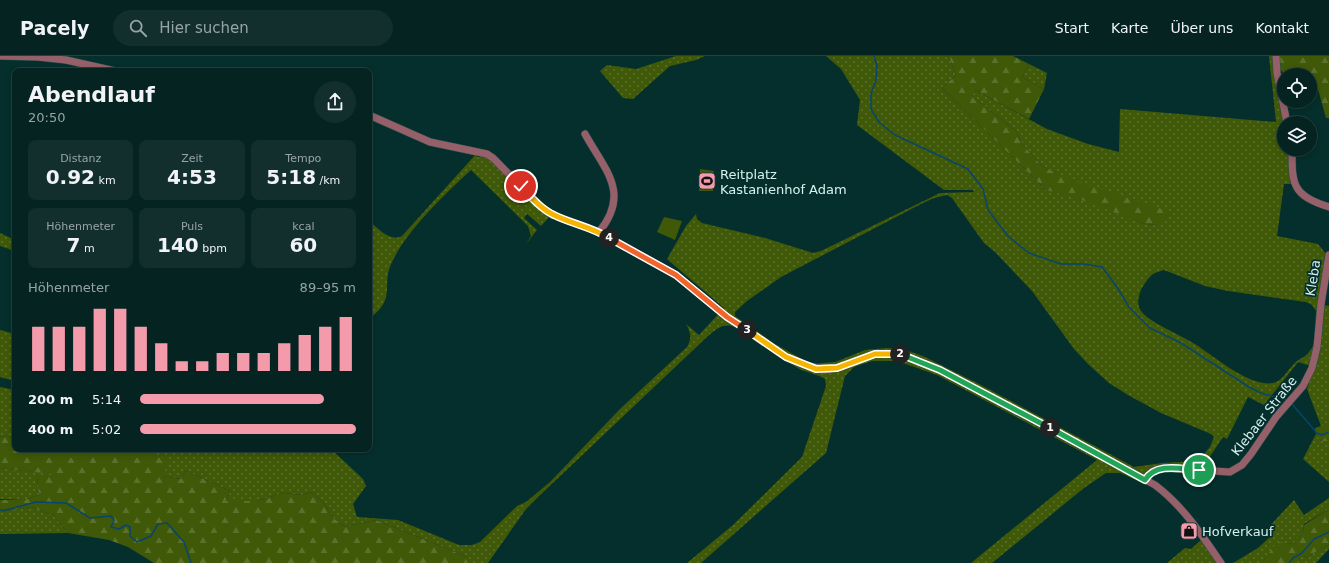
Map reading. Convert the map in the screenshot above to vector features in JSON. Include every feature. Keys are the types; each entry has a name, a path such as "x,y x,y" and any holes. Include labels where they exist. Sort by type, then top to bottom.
{"street":[{"path":"0,56 66,60 102,68"},
{"path":"1276,56 1277,73 1286,116"},
{"path":"372,115 430,142 488,154 541,207 553,215 599,232 682,279 727,317 786,357 802,364 825,370 837,368 875,354 904,355 940,370 1145,480 1168,494 1195,525 1221,563"},
{"path":"585,134 601,160 614,192 615,202 612,212 599,232"},
{"path":"1292,156 1293,179 1296,186 1306,198 1329,207"},
{"name":"Kleba","path":"1321,304 1329,255"},
{"name":"Klebaer Straße","path":"1145,480 1149,473 1155,469 1163,468 1225,472 1235,470 1251,454 1289,401 1306,382 1318,347 1321,304"}],"green space":[{"path":"676,56 705,56 696,60 670,66 633,99 623,98 600,71 607,65 636,69"},
{"path":"826,56 946,56 950,59 956,75 942,88 1046,190 1079,198 1145,224 1159,225 1042,166 1023,145 1016,131 972,96 975,90 1047,129 1088,144 1119,152 1120,109 1276,122 1269,56 1274,56 1277,76 1277,108 1282,108 1283,116 1277,116 1277,156 1291,156 1293,184 1284,184 1277,236 1318,244 1327,255 1324,305 1329,306 1329,426 1321,426 1307,389 1314,367 1298,362 1264,405 1248,397 1227,439 1223,437 1199,473 1170,470 1153,473 1146,485 1121,473 1106,473 1084,488 992,563 971,563 1097,460 937,375 894,361 872,361 854,367 845,376 826,453 701,563 687,563 733,525 802,457 826,386 825,379 788,363 735,327 731,326 724,326 708,336 538,497 526,509 488,563 468,563 465,556 376,520 345,527 332,517 324,503 311,492 301,495 283,493 258,501 226,501 230,491 186,471 181,479 163,476 150,452 334,452 363,479 366,486 353,504 357,517 398,520 459,545 472,545 480,542 517,506 526,502 550,482 621,408 687,347 690,341 690,336 686,324 699,335 724,308 667,259 686,226 696,214 697,219 702,223 765,238 813,253 821,251 940,193 974,192 973,190 944,190 857,125 860,100 841,69","holes":["947,195 952,198 984,243 995,252 1032,291 1074,349 1109,383 1161,413 1211,434 1214,437 1210,447 1198,461 1162,463 1134,467 981,385 923,356 903,349 886,348 865,350 835,362 811,364 775,344 735,316 735,312 747,301 781,277 934,198","1164,270 1205,286 1228,291 1306,302 1312,305 1316,311 1316,333 1312,348 1278,381 1267,383 1245,377 1193,343 1151,320 1141,311 1138,302 1139,296 1146,281 1153,274"]},
{"path":"946,56 1013,56 1029,64 1022,77 1044,89 1029,119 975,90 972,96 1016,131 1023,145 1042,166 1067,178 1174,213 1159,225 1145,224 1079,199 1046,190 942,88 956,75 950,59"},
{"path":"1279,56 1329,56 1329,118 1326,118 1317,89 1317,68 1280,68"},
{"path":"1029,64 1047,73 1044,89 1022,77"},
{"path":"477,153 477,157 480,157 482,154 490,159 550,216 541,226 527,214 524,218 537,230 526,244 531,236 528,226 471,170 428,212 408,236 389,269 386,297 383,304 372,316 372,224 388,236 402,236"},
{"name":"Reitplatz Kastanienhof Adam","path":"700,169 714,171 713,191 699,191"},
{"path":"664,217 682,221 675,240 657,232"},
{"path":"0,233 12,239 12,250 0,246"},
{"path":"0,330 12,333 12,380 0,377"},
{"path":"0,387 12,389 12,438 0,436"},
{"path":"1329,426 1329,441 1321,441 1316,434 1315,428"},
{"path":"1316,434 1321,441 1329,441 1329,482 1303,459"},
{"path":"0,436 12,438 12,452 153,452 169,462 163,476 181,479 186,471 230,491 226,501 258,501 283,493 301,495 311,492 324,503 332,517 345,527 376,520 465,556 468,563 154,563 128,547 109,540 68,533 53,515 31,507 0,512 0,500 24,500 39,495 37,477 77,477 0,468"},
{"path":"0,468 82,477 37,477 39,495 24,500 0,499"},
{"path":"1329,498 1329,509 1304,524 1303,532 1293,544 1277,543 1262,563 1233,563 1258,548 1270,537 1267,529 1294,500 1304,515"},
{"path":"31,507 53,515 68,533 0,534 0,512"},
{"path":"1329,509 1329,545 1306,557 1303,556 1297,559 1297,563 1262,563 1277,542 1293,544 1303,532 1304,525"},
{"path":"1201,540 1217,563 1167,563 1185,548 1191,549"},
{"path":"1329,545 1329,549 1316,563 1297,563 1297,559 1303,556 1306,557"}],"waterway":[{"path":"874,56 877,66 876,80 871,94 871,109 879,122 895,135 968,169 983,189 988,210 1008,236 1029,253 1061,264 1084,264 1102,267 1117,287 1129,307 1150,328 1181,343 1249,387 1261,393 1287,400"},
{"path":"1292,404 1317,433 1322,435 1329,432"},
{"path":"0,510 6,510 36,502 66,503 90,518 111,516 114,520 111,527 119,529 126,525 130,527 130,536 137,542 151,536 158,524 167,523 184,542 191,563"},
{"path":"1289,563 1293,558 1302,553 1314,539 1329,532"}],"place":[{"name":"Reitplatz Kastanienhof Adam","path":"707,181"},
{"name":"Hofverkauf","path":"1189,531"}],"route":[{"path":"521,186 541,207 553,215 599,232 676,275 727,317 786,357 802,364 816,369 825,370 837,368 875,354 904,355 940,370 1145,480 1149,473 1155,469 1199,470"}]}
